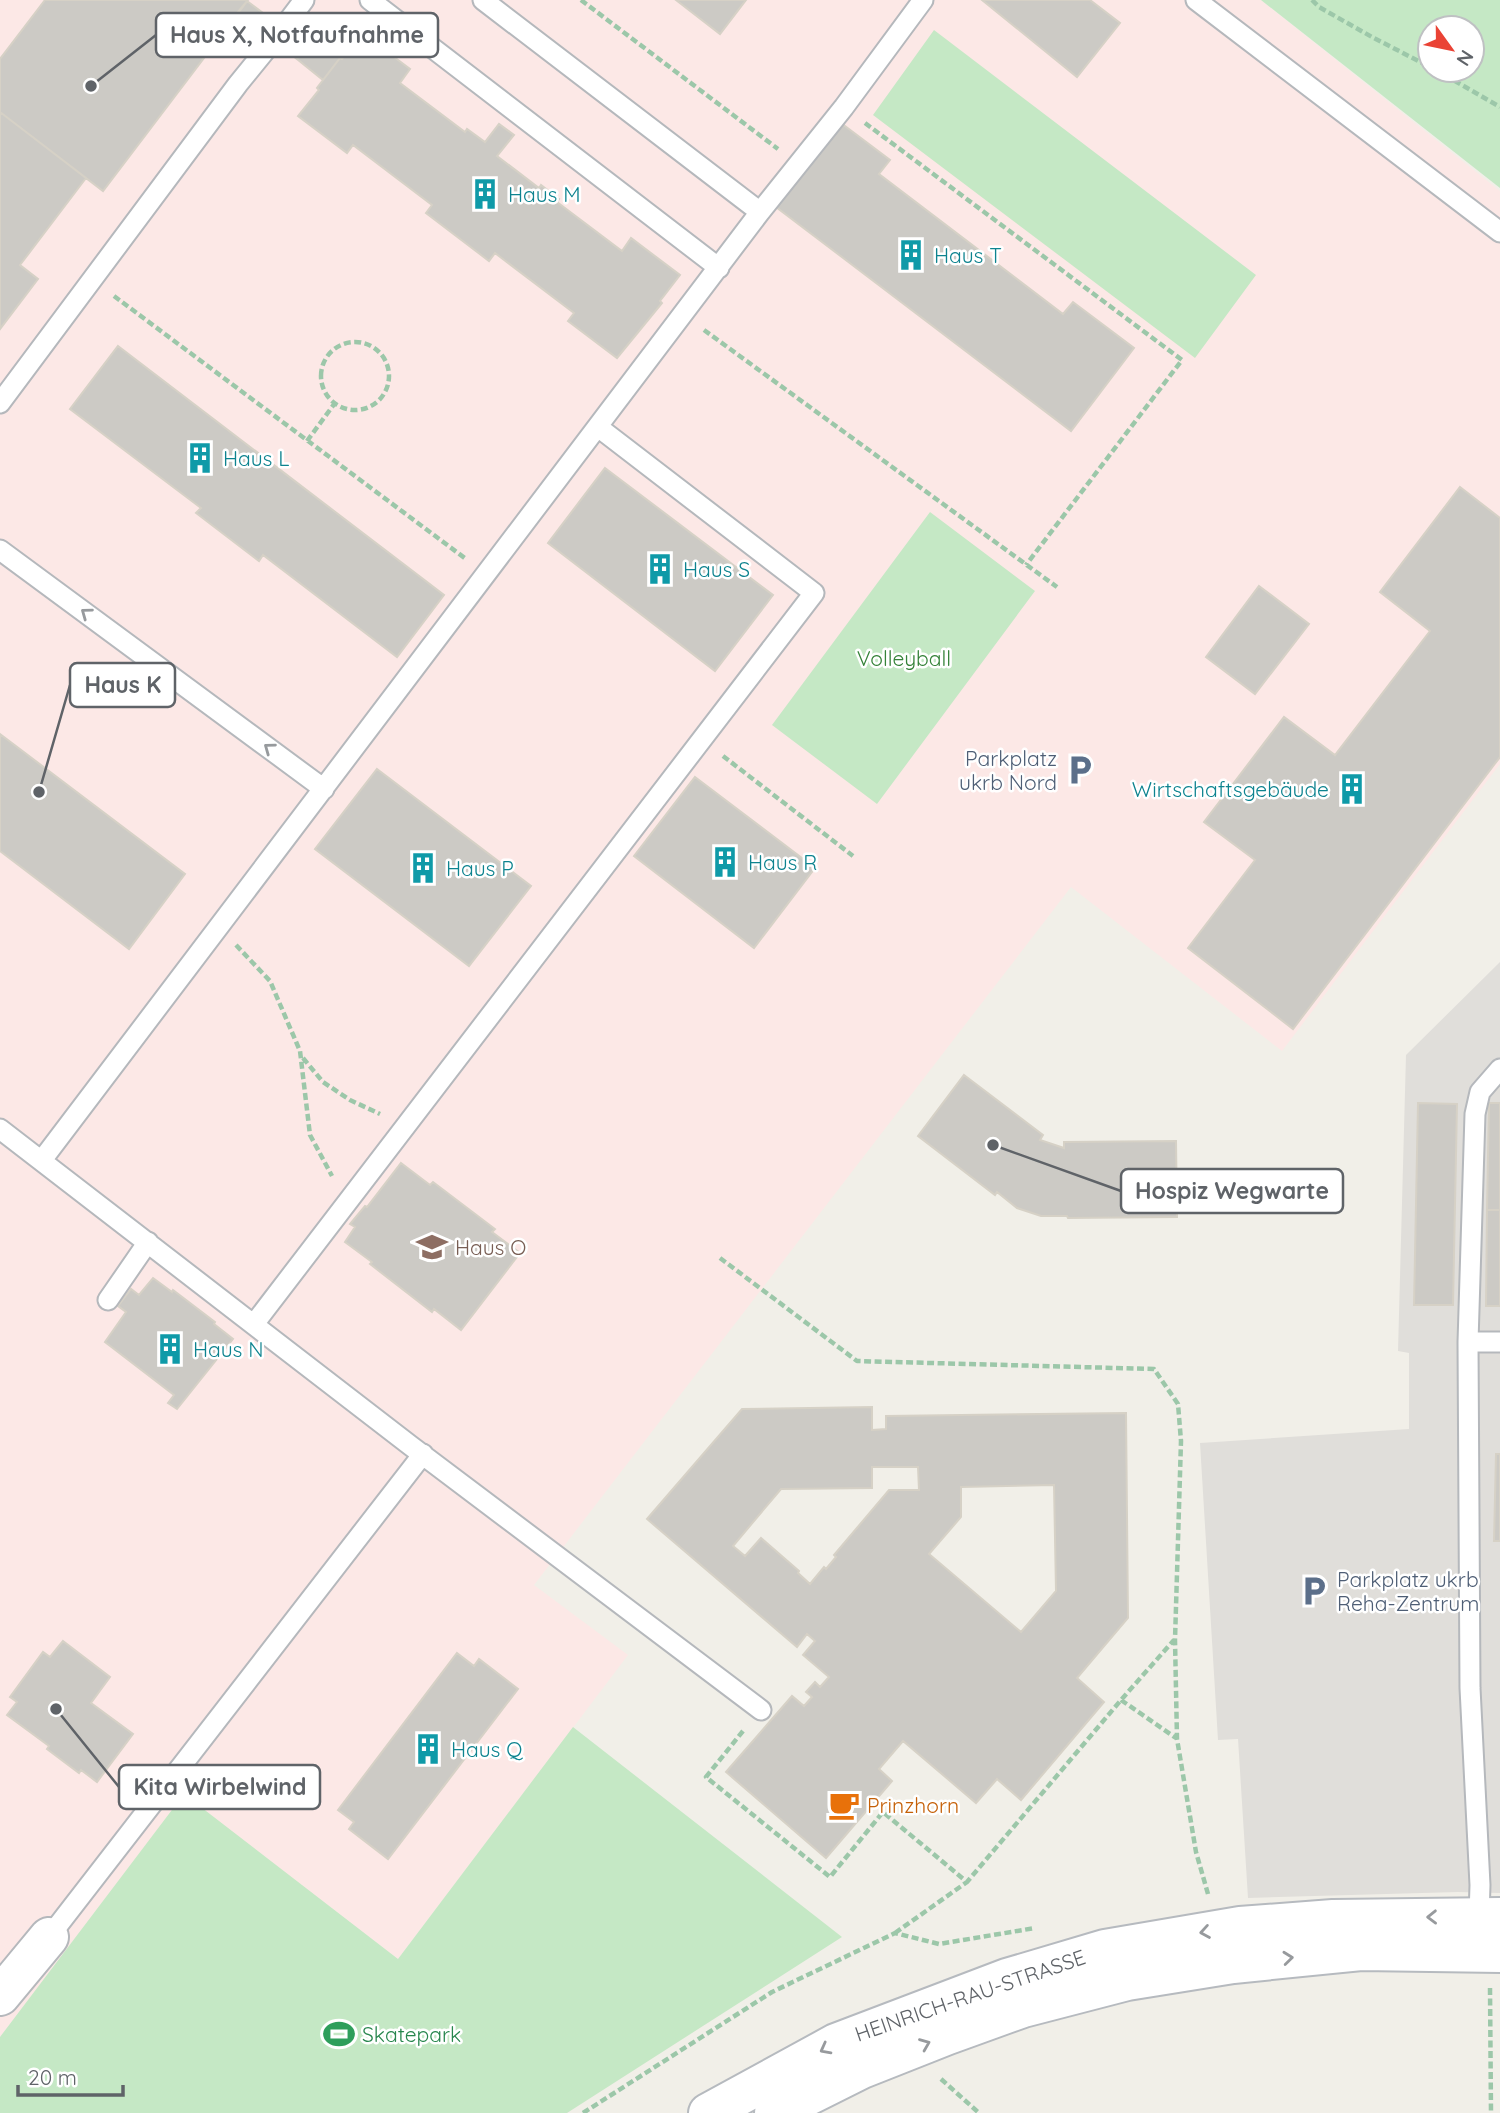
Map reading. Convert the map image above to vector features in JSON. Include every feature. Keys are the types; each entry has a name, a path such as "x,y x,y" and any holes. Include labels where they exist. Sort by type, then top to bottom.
{"main road":[{"name":"HEINRICH-RAU-STRASSE","path":"708,2113 836,2043 1007,1978 1105,1949 1240,1926 1333,1919 1489,1917"},
{"path":"0,1996 49,1937"},
{"name":"HEINRICH-RAU-STRASSE","path":"774,2113 862,2069 948,2035 1023,2008 1127,1981 1234,1964 1362,1951 1495,1953"}],"lane":[{"path":"0,403 238,84 304,0"},
{"path":"370,0 719,268"},
{"path":"483,0 760,212"},
{"path":"1196,0 1500,232"},
{"path":"42,1160 760,212 844,107 921,1"},
{"path":"254,1324 814,593 598,427"},
{"path":"0,550 324,789"},
{"path":"1489,1917 1480,1885 1470,1688 1468,1342 1475,1114 1480,1093 1500,1069"},
{"path":"0,1129 761,1710"},
{"path":"108,1300 148,1242"},
{"path":"1468,1342 1500,1342"},
{"path":"49,1937 423,1454"}],"path":[{"path":"581,0 798,164"},
{"path":"1312,0 1319,7 1371,37 1416,60"},
{"path":"1460,84 1500,107"},
{"path":"844,107 1182,360 1027,565"},
{"path":"92,280 486,574"},
{"path":"683,314 1057,587"},
{"path":"350,342 372,346 381,353 389,373 383,394 366,408 356,410 335,403 322,385 321,373 330,352 350,342"},
{"path":"307,441 335,403"},
{"path":"701,739 853,856"},
{"path":"219,927 270,981 302,1057 310,1135 346,1202"},
{"path":"302,1057 323,1082 350,1100 376,1114 408,1121"},
{"path":"720,1258 858,1361 1154,1369 1178,1404 1181,1441 1175,1640 1177,1739 1196,1852 1210,1899"},
{"path":"583,2113 772,1992 895,1933 967,1882 1175,1640"},
{"path":"1121,1700 1177,1739"},
{"path":"761,1710 706,1777 830,1877 883,1812 967,1882"},
{"path":"895,1933 939,1944 1048,1926"},
{"path":"1491,2113 1495,1953"},
{"path":"932,2071 979,2113"}],"shaded area":[{"path":"0,0 1261,0 1500,191 1500,764 1282,1051 1071,887 534,1585 628,1655 398,1959 184,1795 0,2037"},
{"path":"1500,962 1500,1893 1248,1898 1238,1739 1218,1740 1200,1443 1409,1429 1409,1353 1398,1351 1406,1055"}],"green space":[{"path":"1261,0 1500,0 1500,188"},
{"path":"934,30 1256,275 1195,358 873,115"},
{"name":"Volleyball","path":"930,512 1035,591 877,804 772,725"},
{"path":"573,1727 842,1937 567,2113 0,2113 0,2037 184,1794 398,1959"}],"building":[{"path":"45,0 248,0 103,191 0,112 0,59"},
{"path":"676,0 746,0 720,34"},
{"path":"982,0 1090,0 1120,23 1077,77"},
{"path":"247,1 307,46 297,59 237,13"},
{"name":"Haus M","path":"362,33 410,69 400,83 465,132 467,129 485,142 499,124 514,135 497,156 539,188 541,185 559,199 557,202 622,251 631,238 680,275 660,301 662,303 617,358 568,321 574,313 495,253 489,261 426,213 432,205 353,145 347,153 298,116 319,90 317,88 323,80"},
{"path":"312,38 340,58 323,80 297,59"},
{"path":"0,112 86,178 20,265 38,279 0,329"},
{"name":"Haus T","path":"841,123 890,160 879,174 1063,314 1073,302 1134,348 1071,431 776,207"},
{"name":"Haus L","path":"118,346 444,595 397,657 263,555 259,561 196,513 201,508 70,409"},
{"name":"Haus S","path":"605,468 773,595 715,671 548,543"},
{"name":"Wirtschaftsgebäude","path":"1460,487 1500,518 1500,757 1293,1029 1188,948 1255,860 1204,822 1284,717 1335,755 1430,631 1380,592"},
{"path":"1259,586 1309,624 1255,694 1206,657"},
{"path":"0,734 185,874 129,949 0,851"},
{"name":"Haus P","path":"377,769 531,886 469,966 315,849"},
{"name":"Haus R","path":"695,777 815,868 754,948 634,856"},
{"path":"964,1075 1043,1135 1040,1140 1064,1148 1064,1142 1176,1141 1177,1217 1041,1216 1017,1208 997,1192 995,1195 918,1136"},
{"path":"1418,1103 1457,1104 1453,1305 1414,1305"},
{"path":"1489,1103 1500,1103 1500,1210 1487,1210"},
{"name":"Haus O","path":"401,1163 430,1185 433,1182 495,1229 492,1232 520,1253 461,1330 434,1309 432,1312 345,1242 355,1227 350,1224 365,1206 367,1207"},
{"path":"1487,1210 1500,1210 1500,1306 1486,1306"},
{"name":"Haus N","path":"153,1278 215,1322 214,1324 233,1339 177,1409 168,1403 174,1395 105,1342 126,1312 118,1306 131,1289 139,1295"},
{"path":"872,1407 872,1430 886,1429 886,1416 1126,1413 1128,1618 1077,1678 1104,1702 1021,1800 997,1779 976,1803 903,1741 879,1769 892,1781 826,1858 726,1772 792,1696 804,1706 812,1697 806,1692 815,1682 820,1687 829,1677 803,1655 815,1641 807,1634 797,1647 647,1519 742,1409","holes":["872,1467 918,1467 919,1490 889,1490 834,1555 836,1557 826,1569 824,1567 810,1584 761,1538 745,1556 733,1546 781,1489 872,1488","1054,1485 1056,1591 1021,1632 929,1554 961,1517 961,1487"]},
{"path":"1496,1454 1500,1454 1500,1541 1494,1541"},
{"path":"63,1641 110,1677 91,1703 133,1734 97,1782 81,1770 79,1773 47,1749 49,1746 7,1715 17,1702 10,1697 43,1652 50,1657"},
{"name":"Haus Q","path":"457,1653 474,1666 479,1659 518,1689 388,1859 349,1829 354,1822 338,1810"}],"place":[{"name":"Haus X, Notfaufnahme","path":"91,86"},
{"name":"Haus M","path":"485,194"},
{"name":"Haus T","path":"911,255"},
{"name":"Haus L","path":"200,458"},
{"name":"Haus S","path":"660,569"},
{"name":"Parkplatz ukrb Nord","path":"1080,770"},
{"name":"Wirtschaftsgebäude","path":"1352,789"},
{"name":"Haus K","path":"39,792"},
{"name":"Haus R","path":"725,862"},
{"name":"Haus P","path":"423,868"},
{"name":"Hospiz Wegwarte","path":"993,1145"},
{"name":"Haus O","path":"432,1247"},
{"name":"Haus N","path":"170,1349"},
{"name":"Parkplatz ukrb Reha-Zentrum","path":"1314,1591"},
{"name":"Kita Wirbelwind","path":"56,1709"},
{"name":"Haus Q","path":"428,1749"},
{"name":"Prinzhorn","path":"844,1805"},
{"name":"Skatepark","path":"339,2034"}]}
